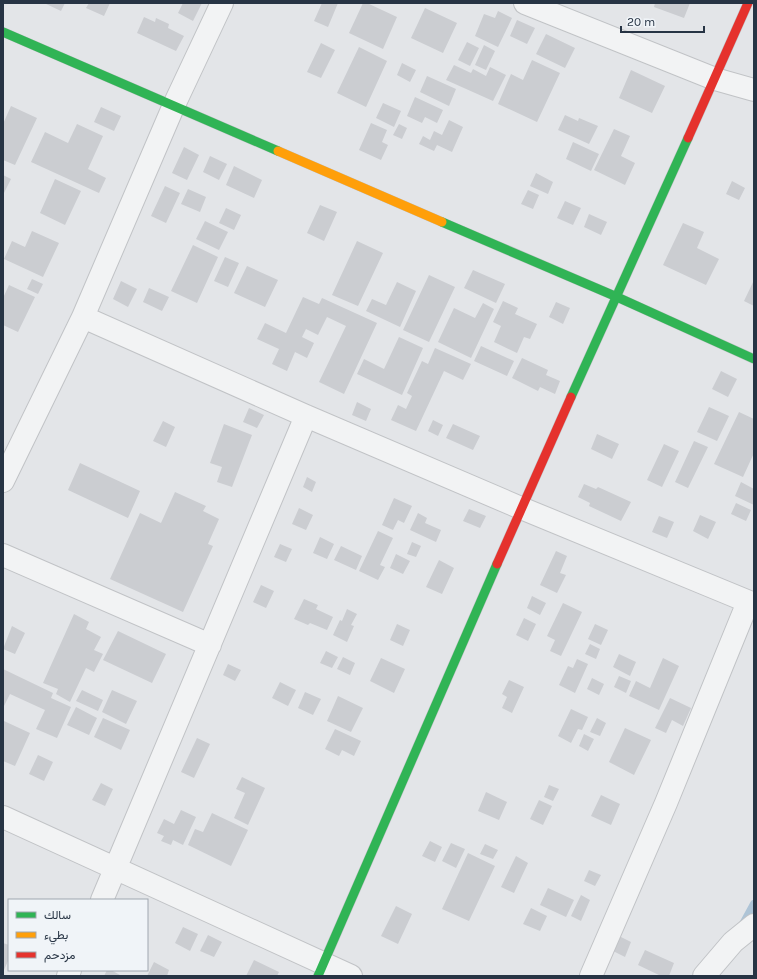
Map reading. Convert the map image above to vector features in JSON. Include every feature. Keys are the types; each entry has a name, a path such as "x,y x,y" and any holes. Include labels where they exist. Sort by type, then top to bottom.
{"street":[{"path":"3,481 83,317 174,105 222,3"},
{"path":"525,3 716,80 754,90"},
{"path":"320,970 521,508 716,80 748,3"},
{"path":"3,32 617,297 754,359"},
{"path":"83,317 306,416 521,508 751,603 591,976"},
{"path":"102,899 117,868 306,416"},
{"path":"3,556 210,644"},
{"path":"3,817 117,868 320,970 351,976"},
{"path":"704,976 733,942 754,925"}],"building":[{"path":"44,3 65,3 61,11"},
{"path":"89,3 110,3 104,16 86,8"},
{"path":"183,3 202,3 193,21 178,13"},
{"path":"322,3 338,3 328,27 314,21"},
{"path":"363,3 367,3 397,17 383,49 349,33"},
{"path":"655,3 690,3 684,18 654,7"},
{"path":"425,8 457,23 443,53 411,38"},
{"path":"498,11 512,18 498,47 475,36 484,14 495,18"},
{"path":"144,17 155,22 156,18 169,24 168,28 184,36 176,51 137,33"},
{"path":"517,20 535,28 527,44 510,36"},
{"path":"546,34 575,48 565,68 536,54"},
{"path":"467,42 479,48 470,66 458,60"},
{"path":"321,43 335,50 321,78 307,72"},
{"path":"484,45 495,51 486,70 475,65"},
{"path":"359,47 387,61 366,107 337,93"},
{"path":"532,60 560,73 537,122 498,104 511,74 523,80"},
{"path":"402,63 416,70 410,82 397,75"},
{"path":"454,65 471,73 473,69 486,76 490,67 506,75 493,101 446,80"},
{"path":"631,70 665,86 652,113 619,98"},
{"path":"427,76 456,89 449,106 420,92"},
{"path":"415,97 443,110 437,123 425,117 422,123 407,116"},
{"path":"383,103 401,111 394,127 376,118"},
{"path":"11,106 37,118 15,165 3,160 3,124"},
{"path":"101,107 121,116 114,131 94,122"},
{"path":"565,115 578,121 579,118 598,126 589,144 558,130"},
{"path":"449,120 463,127 452,152 437,145 434,151 419,144 423,136 430,140 434,131 442,135"},
{"path":"371,123 387,130 382,142 388,145 381,160 359,150"},
{"path":"77,124 103,136 88,169 106,178 99,193 31,162 45,132 68,143"},
{"path":"399,124 407,128 402,139 393,135"},
{"path":"614,129 630,136 621,156 635,163 625,185 594,170"},
{"path":"573,142 599,154 591,171 566,159"},
{"path":"184,147 199,155 187,180 172,173"},
{"path":"210,156 227,164 219,180 203,172"},
{"path":"234,166 262,180 254,198 226,185"},
{"path":"536,173 553,182 548,194 530,186"},
{"path":"3,175 11,179 3,195"},
{"path":"55,179 81,191 65,225 40,213"},
{"path":"732,181 745,188 739,200 726,194"},
{"path":"165,186 180,193 166,223 151,216"},
{"path":"188,189 206,197 200,212 181,204"},
{"path":"528,190 539,195 533,209 521,204"},
{"path":"565,201 581,208 573,225 557,218"},
{"path":"320,205 337,212 324,241 307,233"},
{"path":"226,208 241,215 234,230 219,223"},
{"path":"589,214 607,222 601,235 584,227"},
{"path":"205,221 228,232 219,250 196,239"},
{"path":"683,223 704,232 697,248 719,259 706,285 663,265"},
{"path":"32,231 59,243 43,277 4,259 12,241 25,247"},
{"path":"357,241 383,253 358,306 332,295"},
{"path":"193,245 218,257 197,303 171,291"},
{"path":"225,257 239,263 228,287 214,281"},
{"path":"247,266 278,280 265,307 234,293"},
{"path":"473,270 505,284 496,303 464,288"},
{"path":"429,275 455,287 429,342 403,330"},
{"path":"32,279 43,284 38,294 27,289"},
{"path":"754,280 754,306 744,301"},
{"path":"121,281 137,289 128,307 113,299"},
{"path":"397,282 416,291 400,327 366,311 372,299 386,305"},
{"path":"9,285 35,297 18,332 3,325 3,298"},
{"path":"149,288 169,297 162,311 143,302"},
{"path":"303,297 319,304 322,298 377,323 344,394 319,382 346,326 327,317 318,335 306,329 302,337 314,343 307,358 295,352 287,371 272,364 279,349 257,339 265,323 286,333"},
{"path":"503,301 518,308 515,314 537,324 530,339 524,337 517,353 494,342 501,326 493,322"},
{"path":"556,302 570,308 563,324 549,317"},
{"path":"483,303 494,309 471,358 438,342 454,308 475,318"},
{"path":"399,337 423,348 402,395 357,374 364,359 384,369"},
{"path":"481,346 514,361 507,376 474,361"},
{"path":"435,348 471,364 463,380 444,371 416,431 391,420 398,405 406,409 412,396 407,393 422,361 428,364"},
{"path":"522,358 548,370 546,375 560,381 555,394 540,387 538,391 512,378"},
{"path":"721,371 737,379 728,397 712,389"},
{"path":"357,402 371,409 366,421 352,415"},
{"path":"709,407 729,416 717,441 697,432"},
{"path":"249,408 264,415 257,428 243,422"},
{"path":"739,412 754,419 754,453 743,477 714,464"},
{"path":"433,420 443,425 438,436 428,431"},
{"path":"163,421 175,427 166,447 153,441"},
{"path":"224,424 252,435 232,487 217,482 222,467 210,463"},
{"path":"453,424 480,436 473,450 446,438"},
{"path":"597,434 619,444 612,459 591,449"},
{"path":"694,441 708,447 688,488 675,482"},
{"path":"664,444 679,451 662,487 647,480"},
{"path":"80,463 140,491 128,518 68,490"},
{"path":"307,477 316,482 312,492 303,487"},
{"path":"741,482 754,489 754,505 735,496"},
{"path":"584,484 596,489 598,487 631,502 621,521 589,506 590,503 578,497"},
{"path":"175,492 206,506 203,511 219,519 208,544 213,546 183,612 110,579 140,513 161,523"},
{"path":"394,498 412,506 404,523 398,520 393,530 382,525"},
{"path":"736,503 751,510 746,521 731,514"},
{"path":"299,508 313,515 306,530 292,524"},
{"path":"469,509 486,516 480,528 463,521"},
{"path":"418,513 427,518 425,523 441,530 436,542 410,530"},
{"path":"700,515 716,522 708,539 693,531"},
{"path":"659,516 674,522 667,538 652,532"},
{"path":"378,531 393,538 380,565 385,567 378,580 359,571"},
{"path":"320,537 334,544 327,559 313,553"},
{"path":"412,542 421,546 416,557 407,554"},
{"path":"280,544 292,549 286,562 274,557"},
{"path":"341,546 362,556 356,570 334,560"},
{"path":"556,551 567,556 560,573 566,575 557,593 540,585"},
{"path":"396,554 410,561 403,574 390,568"},
{"path":"439,560 454,568 442,594 426,587"},
{"path":"261,585 274,591 266,608 253,602"},
{"path":"532,596 546,603 540,615 527,608"},
{"path":"304,599 318,605 316,609 333,617 327,630 310,623 308,625 294,619"},
{"path":"563,603 582,612 561,656 550,651 555,640 547,636"},
{"path":"347,609 357,614 351,625 354,626 347,642 333,635 340,620 342,621"},
{"path":"74,614 89,622 86,629 101,637 94,650 103,654 94,672 86,668 70,702 56,694 58,689 43,683"},
{"path":"524,618 536,624 528,641 516,635"},
{"path":"397,624 410,630 403,646 390,640"},
{"path":"595,624 608,630 601,645 588,639"},
{"path":"12,626 25,633 15,654 3,649"},
{"path":"118,631 166,654 152,683 103,660"},
{"path":"590,644 600,649 596,659 585,654"},
{"path":"326,651 338,657 332,668 320,663"},
{"path":"619,654 636,662 630,676 613,667"},
{"path":"343,657 355,663 350,675 337,669"},
{"path":"381,658 405,669 394,693 370,681"},
{"path":"663,658 679,666 659,710 629,696 636,681 650,688"},
{"path":"577,659 588,664 575,693 559,685 568,666 573,668"},
{"path":"228,664 241,670 235,681 223,675"},
{"path":"3,669 53,693 51,698 71,707 57,738 36,729 45,710 10,694 3,708"},
{"path":"619,676 631,681 626,693 614,687"},
{"path":"592,678 604,684 599,695 587,689"},
{"path":"509,680 524,687 512,713 502,708 507,697 502,694"},
{"path":"280,682 296,690 288,706 272,698"},
{"path":"82,690 103,700 98,711 76,701"},
{"path":"112,690 137,701 126,724 102,712"},
{"path":"305,692 321,699 313,715 298,708"},
{"path":"338,696 363,708 351,732 327,721"},
{"path":"670,698 691,708 683,726 672,720 666,733 655,728"},
{"path":"76,707 97,718 89,735 67,725"},
{"path":"571,709 588,717 582,730 578,729 571,743 558,736"},
{"path":"103,718 130,730 121,750 94,737"},
{"path":"597,718 606,723 600,736 590,732"},
{"path":"4,721 30,733 15,766 3,761"},
{"path":"625,728 651,740 634,775 609,762"},
{"path":"335,729 361,741 354,756 342,750 339,756 325,749"},
{"path":"584,734 594,739 588,751 579,746"},
{"path":"197,738 210,744 194,778 181,772"},
{"path":"38,755 53,762 44,781 29,774"},
{"path":"242,777 265,788 248,825 234,818 245,793 236,789"},
{"path":"101,783 113,789 105,806 92,800"},
{"path":"549,785 559,789 553,801 544,797"},
{"path":"486,792 507,802 499,820 478,811"},
{"path":"601,795 620,804 611,825 591,816"},
{"path":"539,800 552,806 543,825 530,819"},
{"path":"181,810 196,817 183,845 173,840 171,845 161,841 164,836 157,833 164,819 174,824"},
{"path":"212,813 248,830 231,866 188,845 195,829 203,832"},
{"path":"430,841 442,847 435,862 422,856"},
{"path":"451,843 465,849 456,868 442,861"},
{"path":"485,844 498,850 493,859 480,854"},
{"path":"468,853 495,866 469,921 442,909"},
{"path":"516,856 528,863 514,893 501,887"},
{"path":"589,870 601,875 595,886 584,881"},
{"path":"548,888 574,900 566,917 540,905"},
{"path":"581,895 590,900 581,921 571,916"},
{"path":"396,906 412,914 398,944 381,936"},
{"path":"531,908 547,916 540,931 523,924"},
{"path":"183,927 198,934 190,951 175,943"},
{"path":"208,935 222,942 214,957 200,951"},
{"path":"619,936 631,942 625,957 613,951"},
{"path":"3,943 8,945 8,961 3,972"},
{"path":"645,950 674,963 669,976 661,976 638,965"},
{"path":"254,960 279,972 277,976 246,976"},
{"path":"154,962 169,970 167,976 147,976"},
{"path":"106,971 113,971 120,975 119,976 104,976"}],"waterway":[{"path":"742,926 754,904"}],"traffic: fast":[{"path":"3,32 278,151"},
{"path":"571,397 688,138"},
{"path":"442,222 617,297 754,359"},
{"path":"318,976 497,564"}],"traffic: slow":[{"path":"278,151 442,222"}],"traffic: jam":[{"path":"688,138 748,3"},
{"path":"497,564 571,397"}]}
